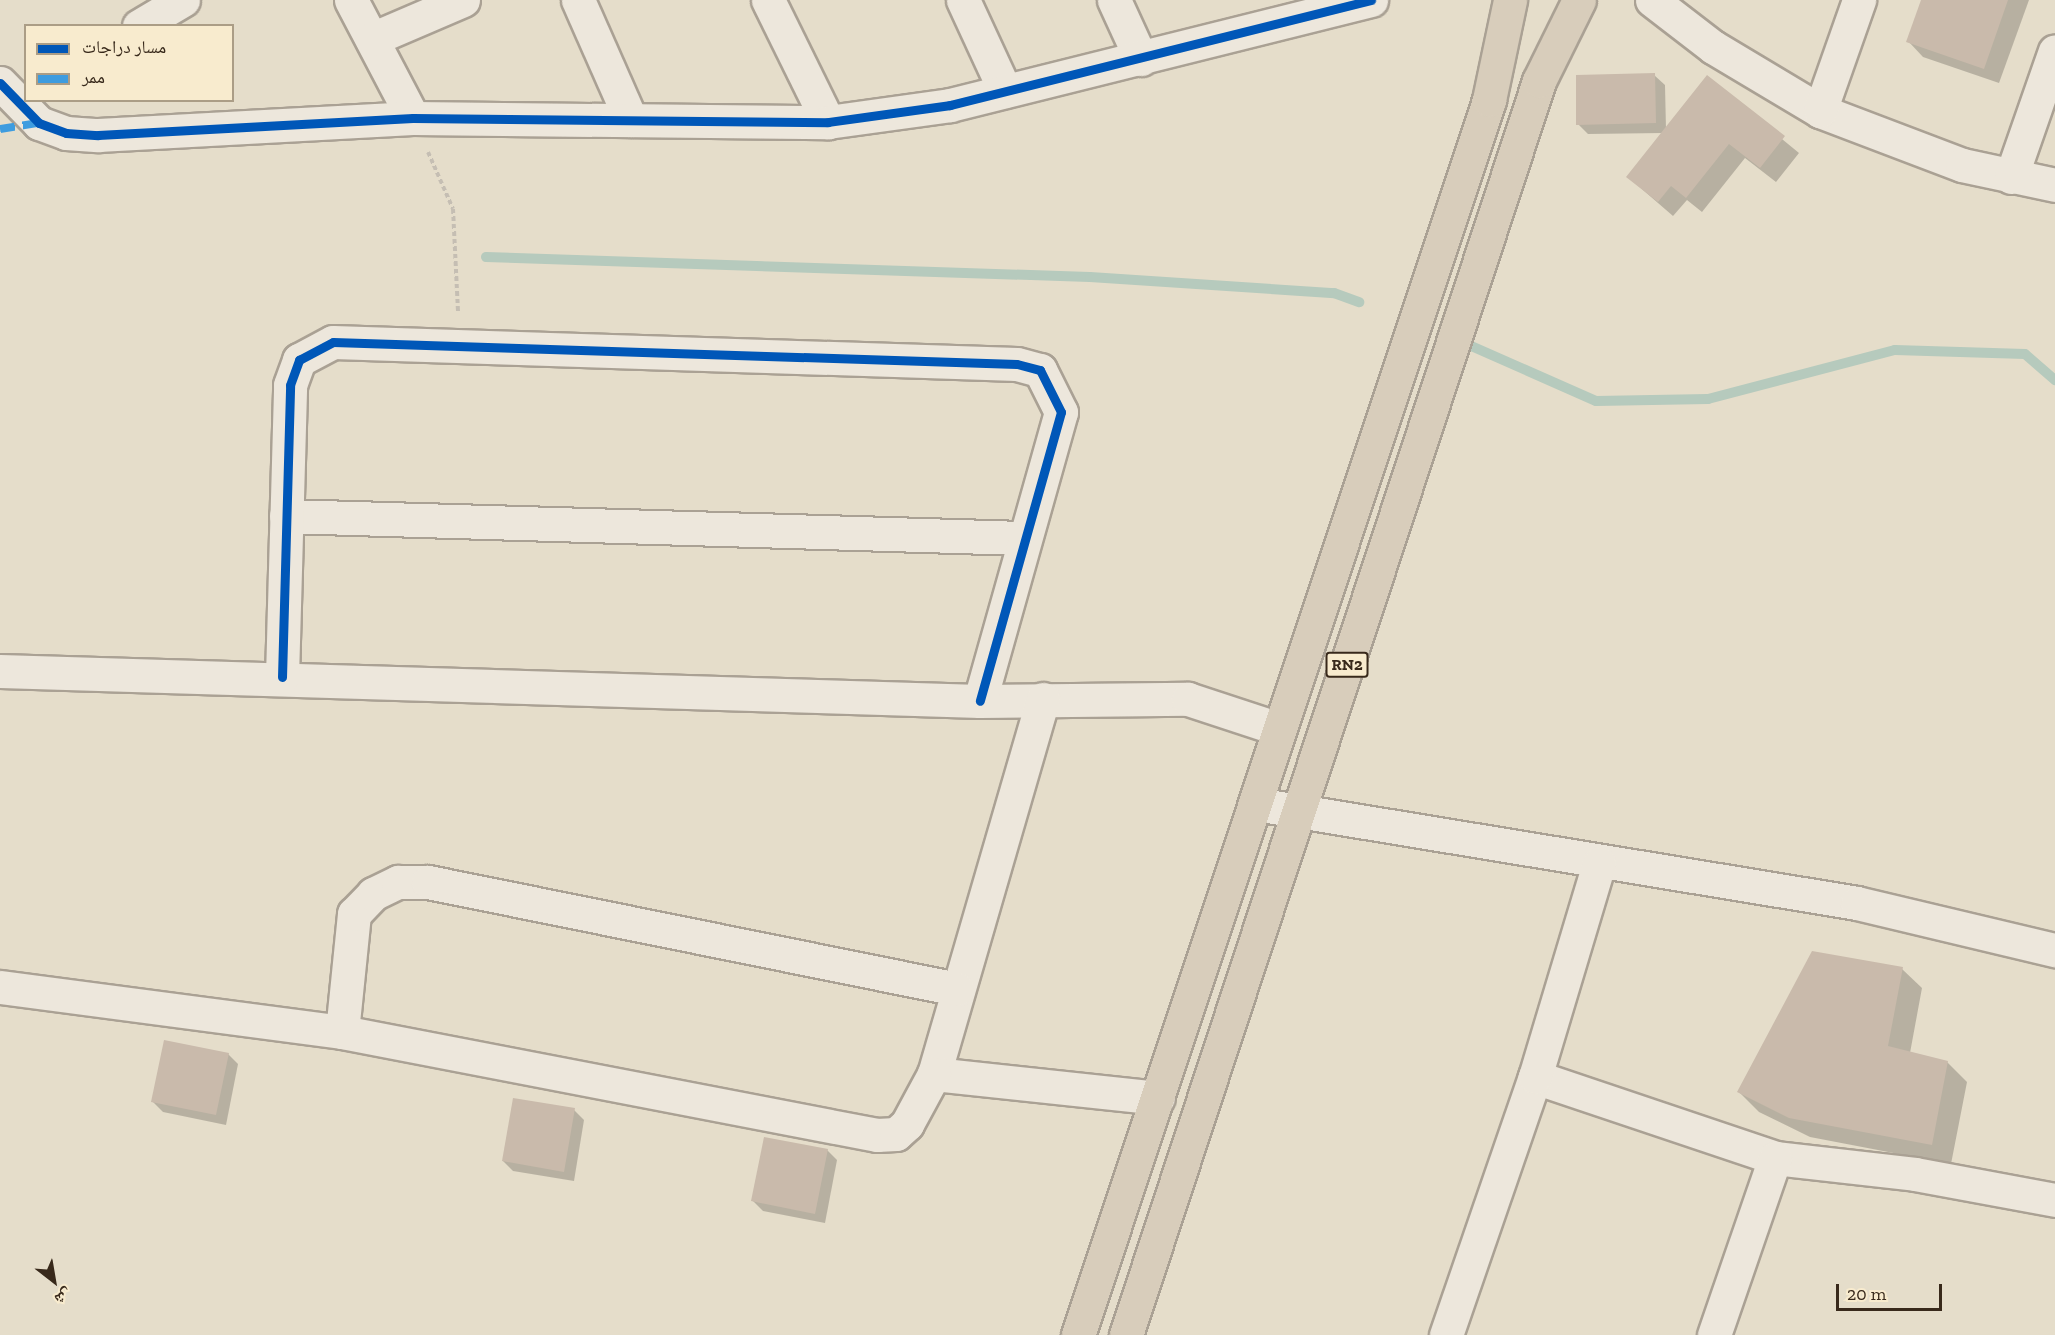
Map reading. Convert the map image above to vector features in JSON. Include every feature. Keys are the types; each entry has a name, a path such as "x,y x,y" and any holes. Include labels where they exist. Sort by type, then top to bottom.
{"highway":[{"name":"RN2","path":"1078,1335 1489,100 1510,0"},
{"name":"RN2","path":"1126,1335 1539,81 1579,0"}],"street":[{"path":"142,24 183,0"},
{"path":"351,0 412,118"},
{"path":"372,39 463,0"},
{"path":"578,0 631,120"},
{"path":"768,0 828,122"},
{"path":"963,0 1005,91"},
{"path":"1114,0 1141,59"},
{"path":"12,91 39,123 87,134 412,118 828,122 895,116 1141,59 1286,11 1371,0"},
{"path":"1652,0 1713,47 1820,111 1914,149 2011,177 2055,185"},
{"path":"1820,111 1859,0"},
{"path":"2011,177 2055,51"},
{"path":"282,677 290,385 299,360 333,342 1017,364 1040,370 1053,387 1060,412 1023,538 980,701"},
{"path":"286,516 1023,538"},
{"path":"0,671 282,677 980,701 1188,699 1279,729"},
{"path":"0,987 342,1032 878,1135 896,1134 906,1124 934,1074 1043,699"},
{"path":"1256,804 1298,814 1857,903 2055,950"},
{"path":"1446,1335 1535,1077 1599,863"},
{"path":"342,1032 354,914 373,894 398,882 428,882 957,989"},
{"path":"934,1074 1158,1098"},
{"path":"1535,1077 1775,1158 1915,1174 2055,1200"},
{"path":"1714,1335 1775,1158"}],"path":[{"path":"412,118 453,209 458,278"}],"building":[{"path":"1921,0 2008,0 1984,69 1906,42"},
{"path":"1655,73 1656,123 1576,125 1576,75"},
{"path":"1707,75 1785,136 1760,168 1729,144 1686,198 1671,186 1658,202 1626,177"},
{"path":"1812,951 1903,967 1888,1046 1948,1061 1932,1145 1789,1118 1737,1092"},
{"path":"164,1040 229,1053 216,1115 151,1102"},
{"path":"513,1098 575,1108 564,1172 502,1161"},
{"path":"764,1137 828,1149 815,1214 751,1201"}],"waterway":[{"path":"486,257 1090,277 1334,293 1359,302"},
{"path":"1469,345 1596,401 1708,399 1895,350 2025,354 2055,380"}],"marked path":[{"path":"0,129 39,123"}],"cycle path":[{"path":"0,83 39,123 66,133 98,135 413,118 828,122 950,105 1371,0"},
{"path":"282,677 290,385 299,360 333,342 1017,364 1040,370 1061,412 980,701"}]}
